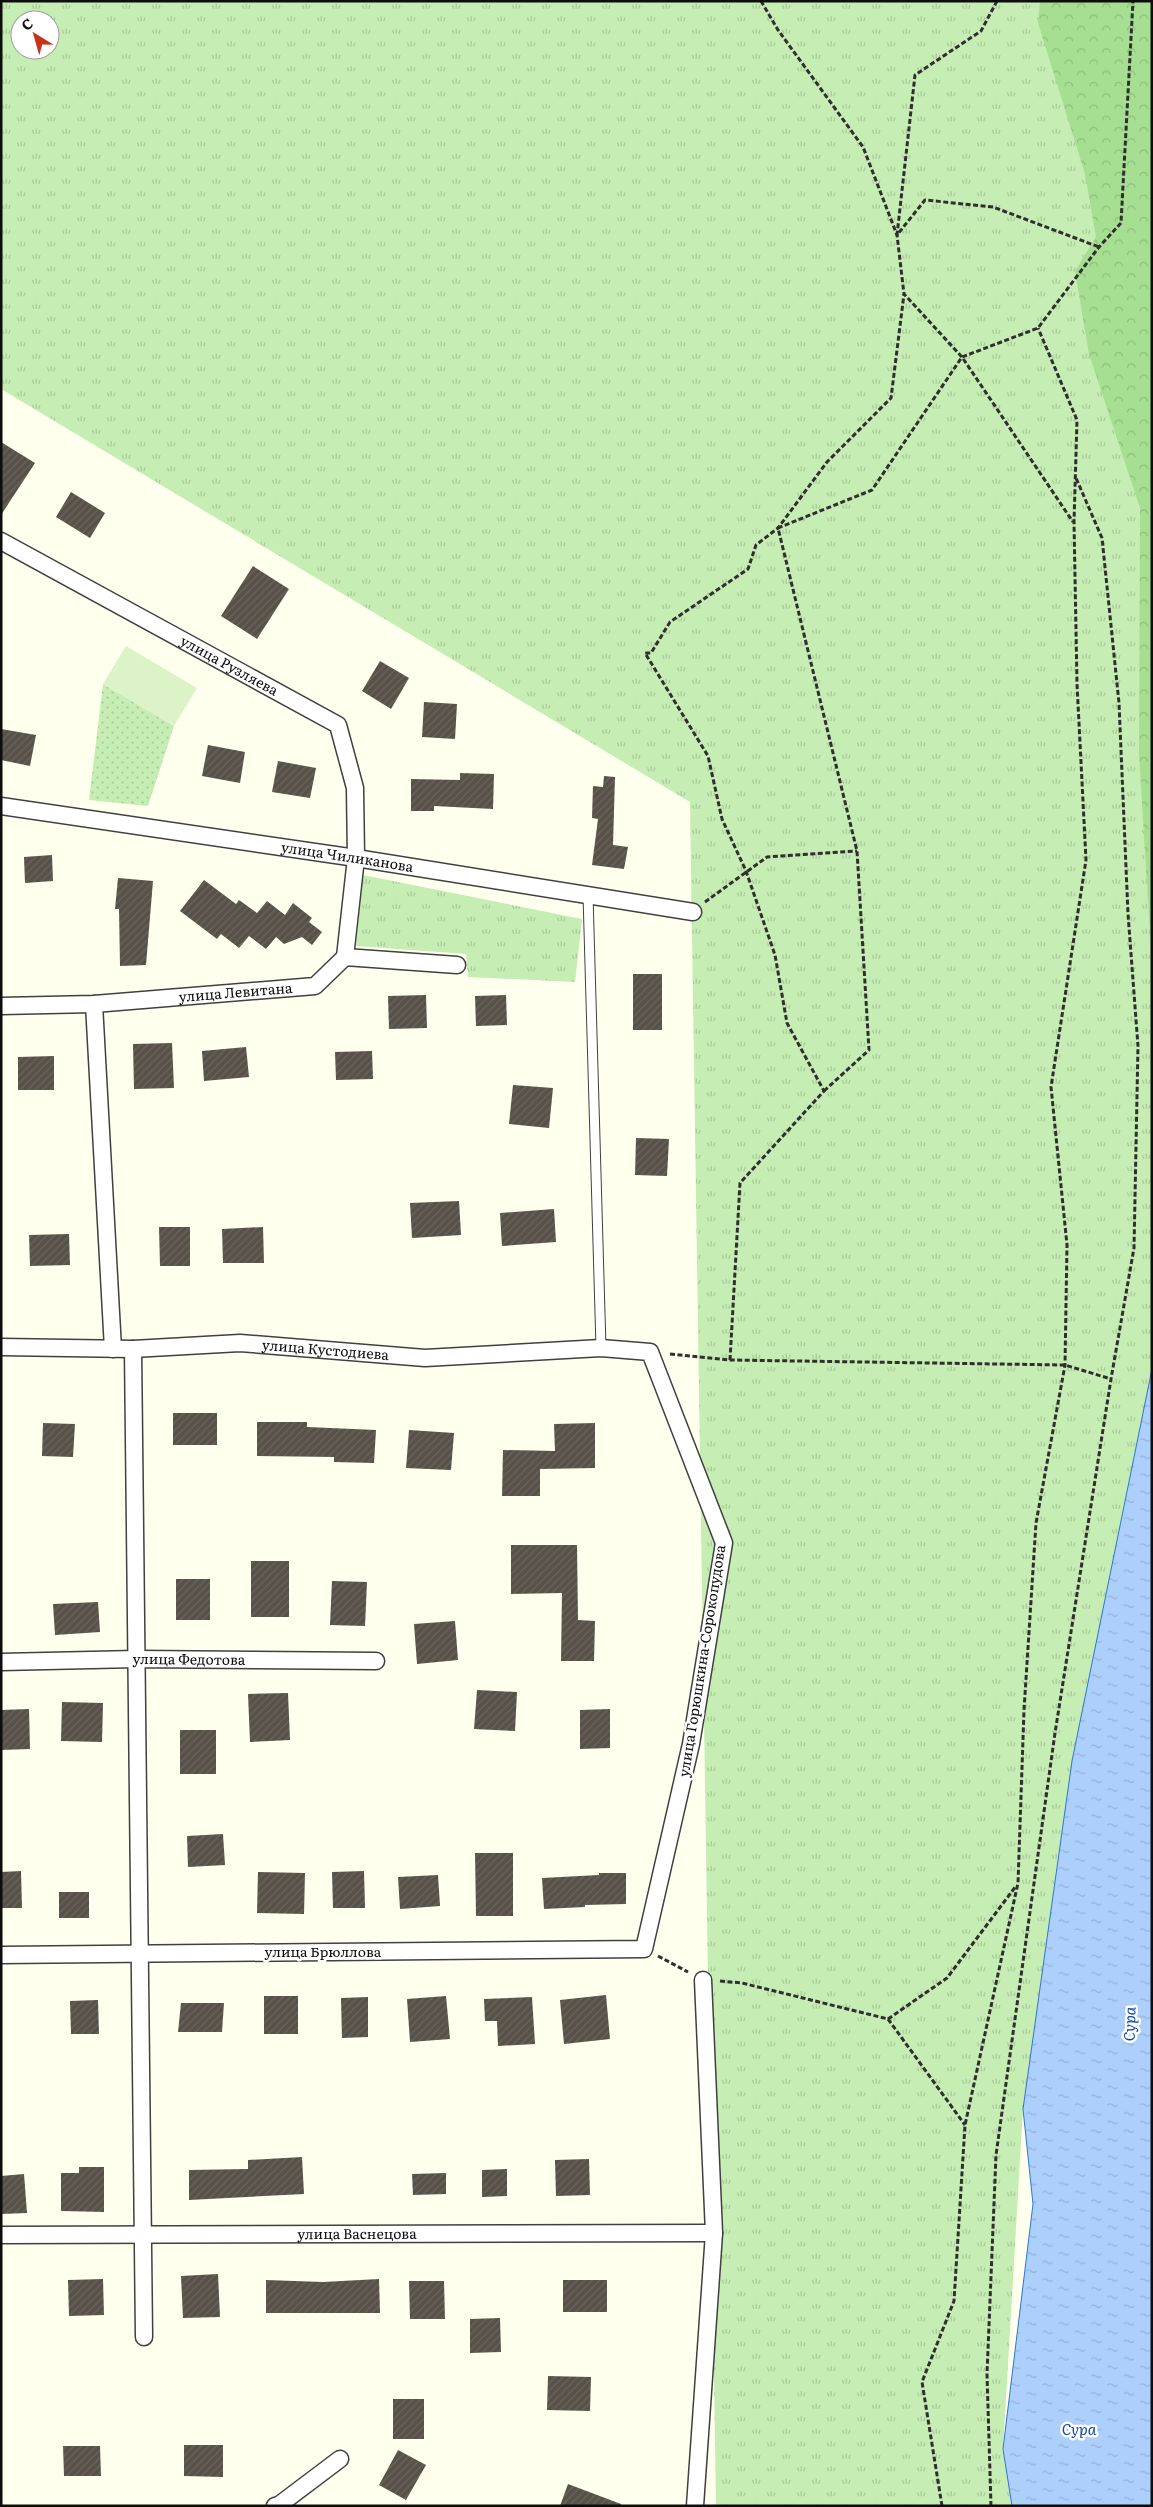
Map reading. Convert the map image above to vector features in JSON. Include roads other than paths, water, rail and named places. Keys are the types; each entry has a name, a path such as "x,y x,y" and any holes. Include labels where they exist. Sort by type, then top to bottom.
{"street":[{"name":"улица Рузляева","path":"1,541 338,725 355,788 356,858 345,957"},
{"name":"улица Чиликанова","path":"1,806 356,858 692,912"},
{"path":"345,957 457,965"},
{"name":"улица Левитана","path":"1,1006 94,1004 315,986 345,957"},
{"path":"94,1004 113,1349"},
{"name":"улица Кустодиева","path":"1,1347 133,1349 240,1343 424,1358 601,1348 650,1352"},
{"path":"133,1349 144,2337"},
{"name":"улица Горюшкина-Сорокопудова","path":"644,1949 691,1744 724,1543 650,1352"},
{"name":"улица Федотова","path":"1,1662 136,1659 376,1661"},
{"name":"улица Брюллова","path":"1,1955 644,1949"},
{"path":"695,2506 714,2233 703,1980"},
{"name":"улица Васнецова","path":"1,2235 714,2233"},
{"path":"275,2506 279,2505 340,2459"}],"lane":[{"path":"588,895 601,1348"}],"water":[{"name":"Сура","path":"1152,1369 1152,2506 1012,2506 1003,2449 1033,2204 1023,2109 1072,1761"}]}
